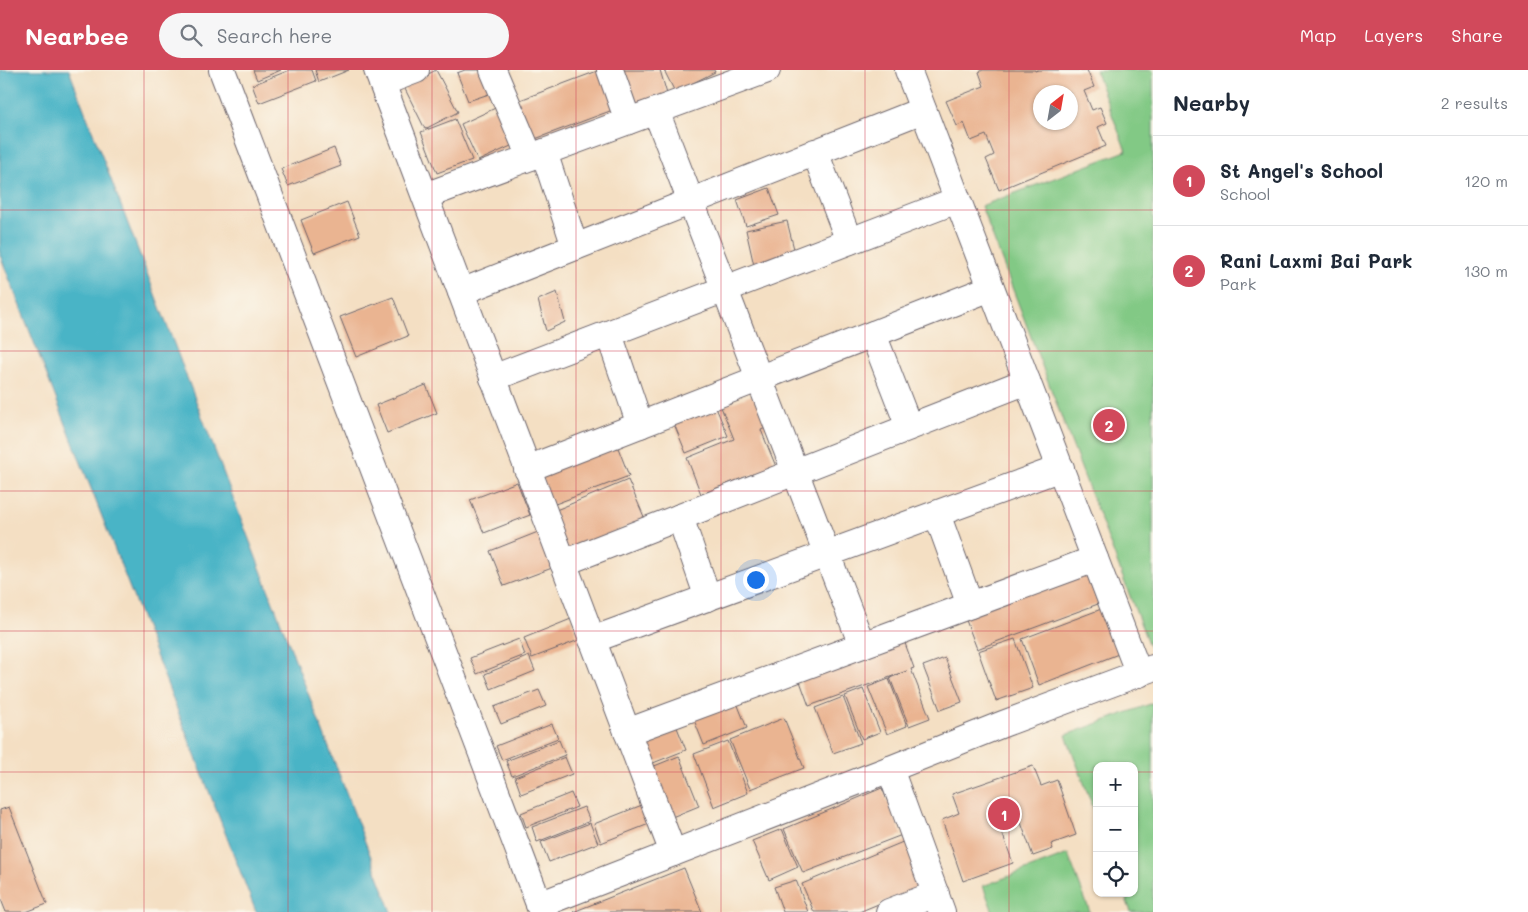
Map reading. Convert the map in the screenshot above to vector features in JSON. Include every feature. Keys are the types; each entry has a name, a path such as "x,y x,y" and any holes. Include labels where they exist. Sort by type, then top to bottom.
{"street":[{"path":"222,70 540,908 1003,724 1146,671 1095,559 908,70"},
{"path":"416,70 380,76 673,854"},
{"path":"493,70 537,155 575,247"},
{"path":"610,70 628,121"},
{"path":"424,196 656,111 724,77 767,70"},
{"path":"461,292 923,110"},
{"path":"656,111 862,645"},
{"path":"815,152 849,241"},
{"path":"493,378 958,200"},
{"path":"528,468 991,288"},
{"path":"609,334 640,425"},
{"path":"873,334 909,427"},
{"path":"563,563 1027,380"},
{"path":"592,640 1061,468"},
{"path":"937,514 970,605"},
{"path":"680,517 708,598"},
{"path":"626,732 1095,559"},
{"path":"889,912 939,903 890,769"}],"green space":[{"path":"1095,70 1153,70 1153,645 1149,646 981,206 1126,151"},
{"path":"1153,703 1153,912 1131,912 1125,897 1138,897 1138,762 1093,762 1093,807 1066,735"},
{"path":"1068,854 1090,912 993,912 983,886"}],"water":[{"path":"0,70 69,70 392,912 256,912 0,255"}],"building":[{"path":"253,70 281,70 257,80"},
{"path":"290,70 312,70 316,81 259,103 252,85"},
{"path":"315,70 349,70 319,82"},
{"path":"436,70 458,112 425,129 404,87"},
{"path":"465,70 485,70 495,92 468,101 457,73"},
{"path":"600,70 618,108 527,142 512,103"},
{"path":"611,70 660,70 667,94 623,108"},
{"path":"664,70 714,70 715,72 675,92"},
{"path":"983,70 1087,70 1094,87 1084,91 1092,110 1100,107 1107,123 1098,127 1106,146 999,190 986,159 994,155 986,135 971,141 964,123 957,126 946,101 984,86 979,72"},
{"path":"504,104 522,141 478,161 461,124"},
{"path":"455,119 472,160 437,173 421,132"},
{"path":"334,148 341,166 288,186 281,169"},
{"path":"769,188 779,215 746,226 737,200"},
{"path":"347,202 360,235 314,253 301,220"},
{"path":"787,221 797,261 755,270 746,230"},
{"path":"557,292 565,322 546,331 538,300"},
{"path":"393,297 408,336 356,357 340,317"},
{"path":"426,385 437,413 387,433 376,405"},
{"path":"760,392 773,425 761,430 777,469 755,478 753,474 701,494 687,458 734,439 721,407"},
{"path":"714,403 728,436 686,453 672,419"},
{"path":"615,440 629,476 550,506 540,468"},
{"path":"628,480 645,519 566,553 549,513"},
{"path":"517,482 530,515 484,533 470,500"},
{"path":"538,532 552,568 504,586 490,551"},
{"path":"1085,570 1098,604 977,649 964,615"},
{"path":"1104,608 1121,653 1039,685 1022,639"},
{"path":"571,619 579,640 532,658 524,638"},
{"path":"902,635 914,668 911,669 930,718 909,726 890,678 907,671 809,706 797,673"},
{"path":"519,639 525,655 477,674 470,658"},
{"path":"1015,639 1033,688 996,701 978,651"},
{"path":"529,656 535,671 491,689 485,674"},
{"path":"945,658 962,702 940,710 923,666"},
{"path":"889,679 907,726 887,734 868,687"},
{"path":"863,689 880,732 862,739 845,696"},
{"path":"539,690 546,706 501,724 494,707"},
{"path":"733,693 747,728 704,745 690,710"},
{"path":"843,697 861,743 833,753 815,708"},
{"path":"672,715 686,750 648,765 634,730"},
{"path":"784,718 804,768 750,789 730,740"},
{"path":"552,724 558,738 502,760 496,746"},
{"path":"559,740 565,755 512,776 506,761"},
{"path":"728,741 748,793 714,807 694,754"},
{"path":"679,756 699,806 667,819 647,769"},
{"path":"565,757 572,774 521,794 515,777"},
{"path":"1033,766 1041,786 1057,780 1076,835 1051,844 1053,849 1033,856 1015,806 995,813 1013,863 963,881 942,820 959,813 952,794"},
{"path":"882,788 902,835 803,873 784,829"},
{"path":"571,793 577,807 526,827 521,813"},
{"path":"642,805 649,824 601,843 594,824"},
{"path":"9,807 47,904 26,912 6,912 0,897 0,810"},
{"path":"584,807 590,821 537,842 532,827"},
{"path":"590,823 598,843 549,862 541,842"},
{"path":"782,829 798,867 769,880 752,841"},
{"path":"910,839 929,883 859,912 814,912 802,884"},
{"path":"684,868 702,912 573,912"},
{"path":"796,880 808,912 783,912 774,887"}],"place":[{"name":"Rani Laxmi Bai Park","path":"1109,425"},
{"name":"St Angel's School","path":"1004,814"}]}
